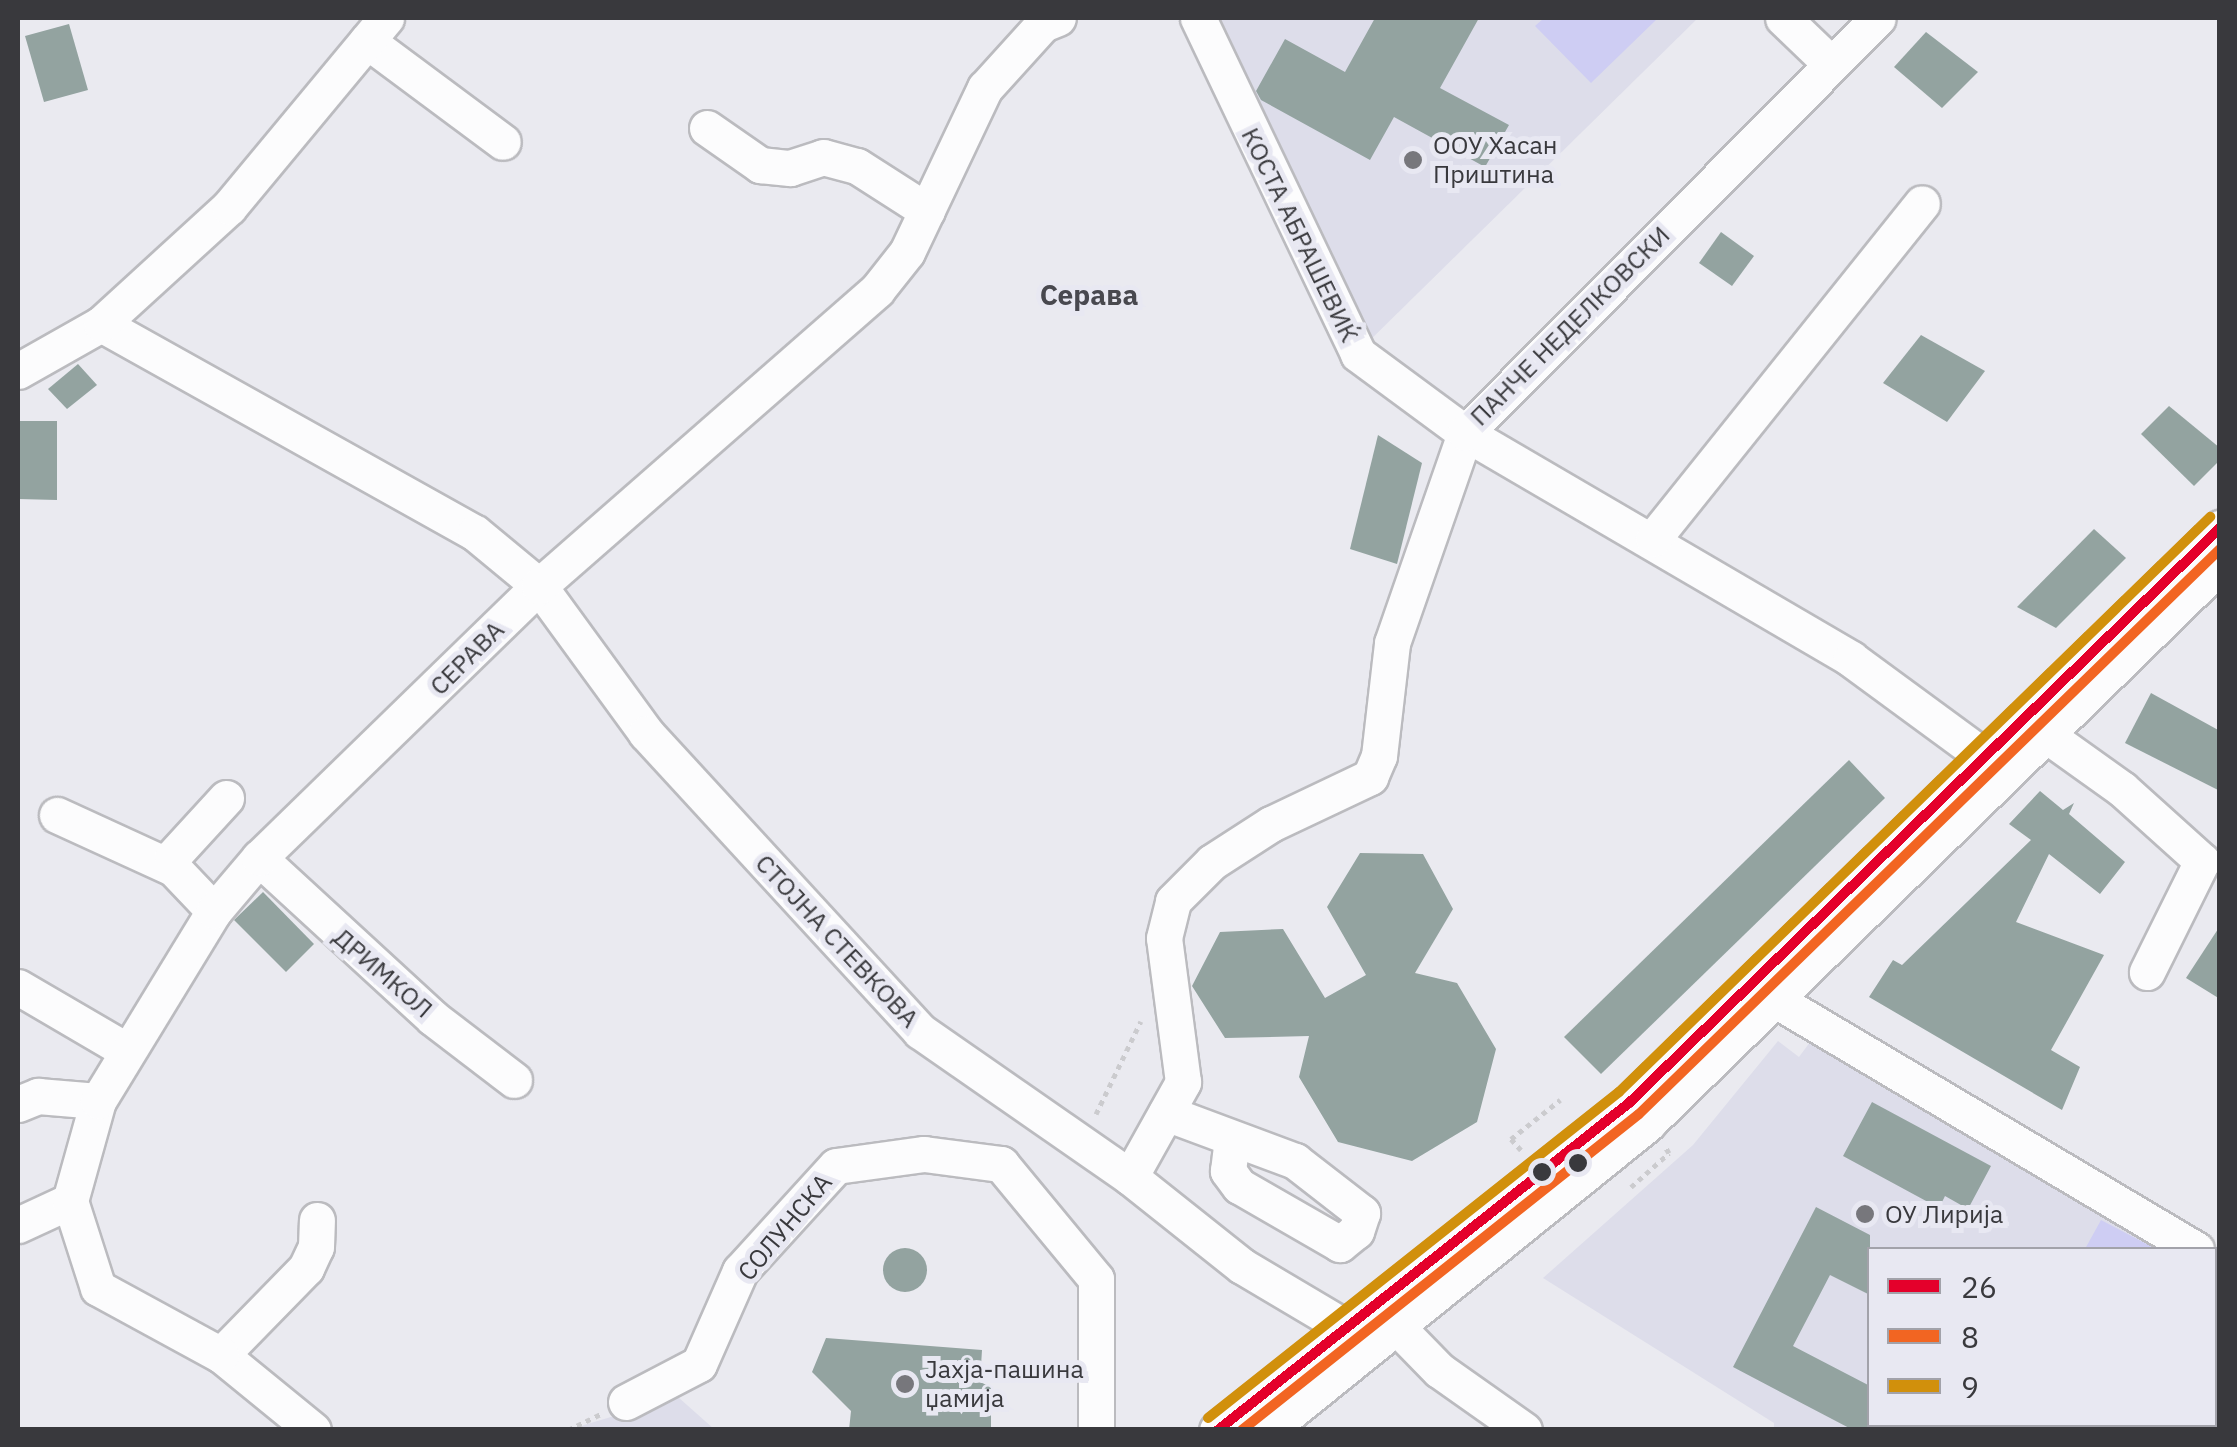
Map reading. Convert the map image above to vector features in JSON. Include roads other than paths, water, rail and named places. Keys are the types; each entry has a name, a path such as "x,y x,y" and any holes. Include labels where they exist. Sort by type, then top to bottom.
{"street":[{"name":"СЕРАВА","path":"70,1201 98,1101 214,911 259,858 538,586 877,290 907,252 984,88 1042,24 1058,18"},
{"name":"КОСТА АБРАШЕВИЌ","path":"1198,18 1358,354 1465,432 1653,539 1851,659 1996,764"},
{"path":"1783,18 1830,63"},
{"name":"ПАНЧЕ НЕДЕЛКОВСКИ","path":"1130,1178 1183,1082 1164,938 1173,901 1212,862 1271,824 1370,777 1379,756 1392,643 1465,432 1878,18"},
{"path":"18,371 101,324 229,206 376,29 504,142"},
{"path":"707,128 760,165 790,168 823,156 858,166 926,211"},
{"path":"1653,539 1922,202"},
{"name":"СТОЈНА СТЕВКОВА","path":"101,324 474,533 538,586 646,733 920,1031 1130,1178 1242,1266 1348,1328"},
{"path":"1268,1430 1589,1176 1774,999 2220,528"},
{"path":"1217,1430 1630,1104 1996,764 2044,734 2220,565"},
{"path":"2044,734 2122,790 2202,861 2147,972"},
{"path":"172,868 178,844 226,798"},
{"path":"56,815 172,868 214,911"},
{"name":"ДРИМКОЛ","path":"259,858 433,1018 514,1080"},
{"path":"18,987 126,1050"},
{"path":"1774,999 2191,1247"},
{"path":"18,1104 38,1096 98,1101"},
{"path":"1166,1113 1232,1138"},
{"name":"СОЛУНСКА","path":"626,1402 699,1364 740,1270 836,1166 924,1154 1001,1164 1096,1279 1096,1430"},
{"path":"18,1225 70,1201 98,1288 207,1346 313,1430"},
{"path":"207,1346 306,1268 316,1247 316,1220"},
{"path":"1398,1328 1439,1370 1524,1430"}],"place":[{"name":"ООУ Хасан Приштина","path":"1413,160"},
{"name":"ОУ Лирија","path":"1865,1214"},
{"name":"Јахја-пашина џамија","path":"905,1384"}],"district":[{"name":"Серава","path":"1089,295"}]}
